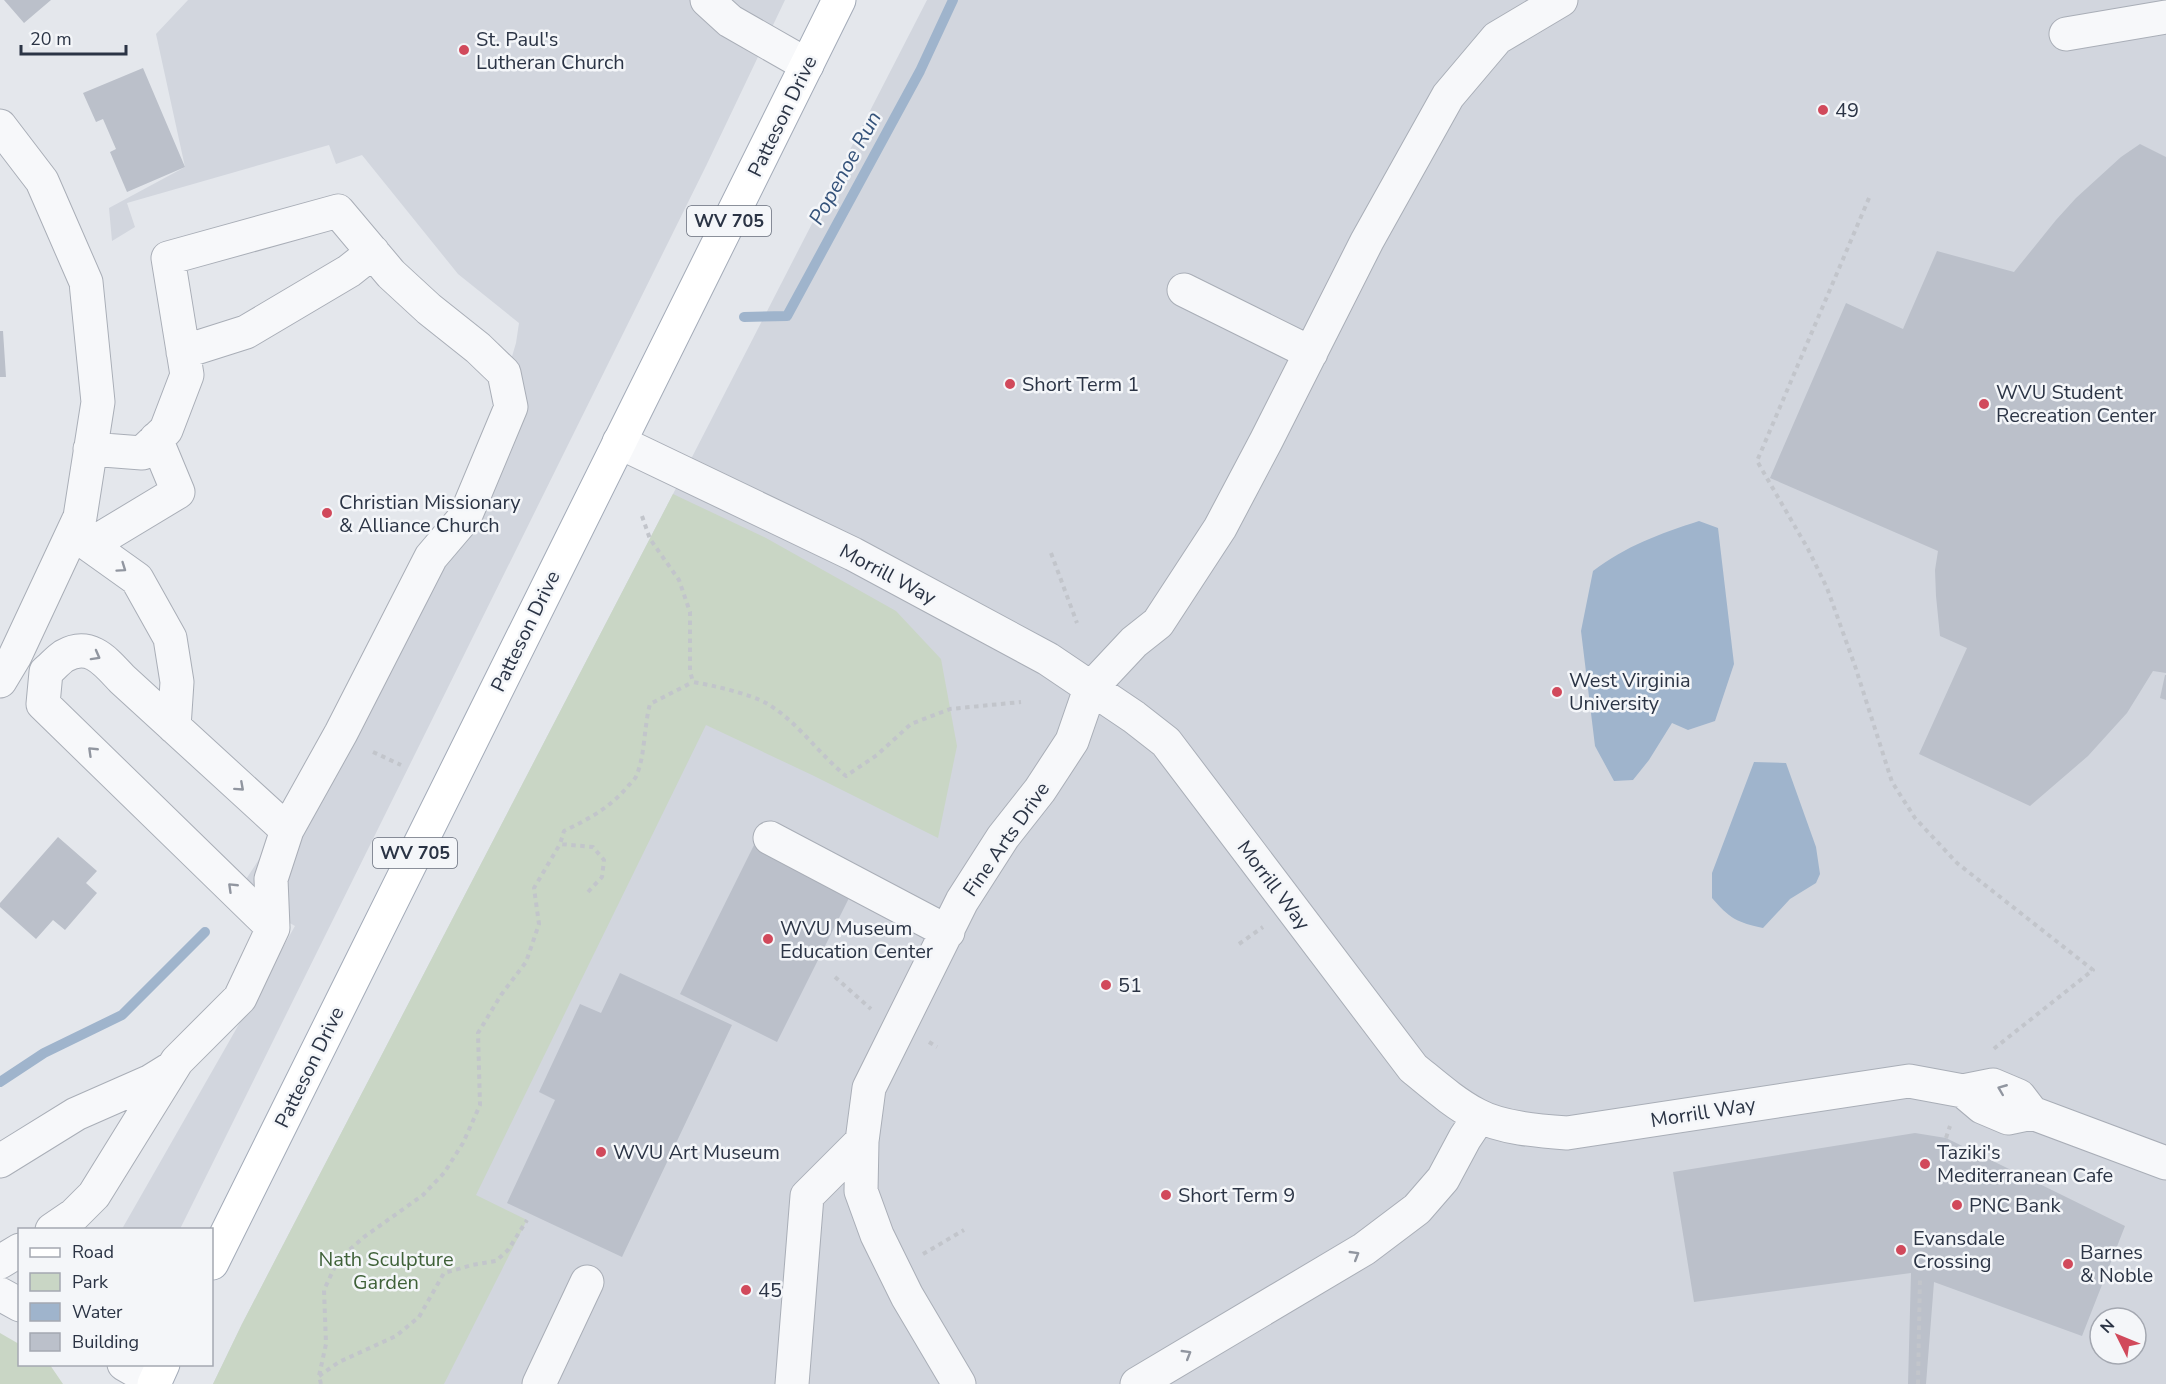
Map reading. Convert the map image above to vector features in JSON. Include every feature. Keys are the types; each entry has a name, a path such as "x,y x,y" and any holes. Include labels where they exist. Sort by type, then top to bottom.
{"main road":[{"name":"Patteson Drive","path":"213,1261 839,0"}],"street":[{"path":"707,0 730,21 807,65"},
{"path":"1089,689 1134,642 1158,623 1220,528 1367,241 1448,96 1497,38 1561,0"},
{"path":"2066,34 2166,17"},
{"path":"0,126 42,181 86,282 98,402 80,517 82,540 137,579 170,638 177,682 174,727"},
{"path":"55,1228 74,1215 94,1195 177,1060 240,998 273,928 271,879 287,830 341,733 431,557 465,517 511,406 504,373 391,274 338,211 168,258 187,375 166,430 142,453 90,449"},
{"path":"183,352 246,332 349,271 373,252"},
{"path":"1184,290 1311,353"},
{"path":"46,672 8,669 82,540 178,492 156,439"},
{"name":"Morrill Way","path":"619,442 853,554 1048,659 1089,689 1134,717 1166,742 1413,1068 1458,1104 1479,1117 1527,1130 1567,1133 1910,1081 1964,1091 1982,1107 2008,1118 2032,1113 2166,1163"},
{"path":"273,928 43,704 46,672 65,655 85,650 99,655 122,679 287,830"},
{"name":"Fine Arts Drive","path":"959,1384 907,1296 877,1235 861,1191 862,1142 869,1088 962,901 1072,741 1089,689"},
{"path":"770,838 948,932"},
{"path":"0,1161 76,1114 151,1081 173,1068"},
{"path":"1137,1384 1364,1249 1417,1209 1443,1179 1479,1117"},
{"path":"792,1384 807,1196 862,1142"},
{"path":"0,1262 18,1251"},
{"path":"539,1384 587,1282"},
{"path":"0,1294 18,1304"},
{"path":"127,1366 157,1377"}],"path":[{"path":"1869,198 1757,461 1808,549 1827,588 1892,782 1915,818 1957,863 2093,970 1988,1053"},
{"path":"642,516 650,539 679,580 690,612 690,671 693,682"},
{"path":"1051,553 1077,623"},
{"path":"321,1384 319,1376 326,1344 324,1290 338,1260 364,1237 423,1195 444,1173 463,1143 480,1105 478,1033 501,994 526,962 539,924 534,888 560,844 564,831 589,819 615,801 637,775 650,705 693,682 707,684 765,703 787,720 827,761 846,776 877,755 911,724 950,709 1021,702"},
{"path":"373,752 401,765"},
{"path":"560,844 593,847 604,860 602,877 588,892"},
{"path":"1239,944 1268,923"},
{"path":"835,977 876,1014"},
{"path":"1946,1138 1950,1125"},
{"path":"319,1376 339,1362 396,1336 419,1317 444,1273 496,1261 508,1250 527,1220"},
{"path":"920,1256 964,1230"},
{"path":"1918,1384 1920,1277"}],"shaded area":[{"path":"188,0 785,0 706,166 180,1228 123,1228 295,926 237,893 358,708 463,522 516,343 519,323 458,274 362,155 336,164 329,145 127,203 135,227 112,241 109,208 185,167 156,34"},
{"name":"West Virginia University","path":"927,0 2166,0 2166,1384 213,1384"}],"green space":[{"name":"Nath Sculpture Garden","path":"673,494 766,538 896,611 941,659 957,746 938,838 706,725 476,1195 527,1220 444,1384 213,1384 242,1324"},
{"path":"0,1333 18,1343 18,1366 51,1366 63,1384 0,1384"}],"water":[{"path":"1699,521 1718,528 1734,664 1715,721 1688,730 1672,723 1649,760 1633,780 1614,781 1595,746 1581,631 1593,571 1618,554 1643,542"},
{"path":"1754,762 1786,763 1816,847 1820,874 1816,883 1790,899 1763,928 1734,919 1712,898 1712,873"}],"building":[{"path":"4,0 51,0 24,23"},
{"path":"143,68 185,167 127,192 110,152 116,149 103,119 96,122 83,93"},
{"name":"WVU Student Recreation Center","path":"2140,144 2166,157 2166,673 2153,671 2127,713 2088,756 2030,806 1919,754 1967,648 1940,636 1935,570 1938,551 1770,478 1846,303 1903,329 1937,251 2014,272 2076,198 2121,157"},
{"path":"0,331 3,331 6,377 0,377"},
{"path":"2166,675 2166,700 2160,698"},
{"name":"WVU Museum Education Center","path":"759,835 856,884 777,1042 680,994"},
{"path":"58,837 97,871 86,883 97,893 65,930 53,920 36,939 0,907 0,903"},
{"name":"WVU Art Museum","path":"620,973 732,1025 622,1257 507,1203 555,1100 539,1092 580,1004 601,1013"},
{"name":"Evansdale Crossing","path":"1915,1133 1946,1138 2125,1226 2094,1306 2088,1306 2088,1321 2082,1336 1934,1282 1926,1384 1908,1384 1911,1273 1694,1302 1673,1172"}],"waterway":[{"name":"Popenoe Run","path":"744,317 787,316 920,71 953,0"},
{"name":"Popenoe Run","path":"0,1082 44,1053 122,1015 205,932"}],"place":[{"name":"St. Paul's Lutheran Church","path":"464,50"},
{"name":"49","path":"1823,110"},
{"name":"Short Term 1","path":"1010,384"},
{"name":"WVU Student Recreation Center","path":"1984,404"},
{"name":"Christian Missionary & Alliance Church","path":"327,513"},
{"name":"West Virginia University","path":"1557,692"},
{"name":"WVU Museum Education Center","path":"768,939"},
{"name":"51","path":"1106,985"},
{"name":"WVU Art Museum","path":"601,1152"},
{"name":"Taziki's Mediterranean Cafe","path":"1925,1164"},
{"name":"Short Term 9","path":"1166,1195"},
{"name":"PNC Bank","path":"1957,1205"},
{"name":"Evansdale Crossing","path":"1901,1250"},
{"name":"Barnes & Noble","path":"2068,1264"},
{"name":"45","path":"746,1290"}]}
